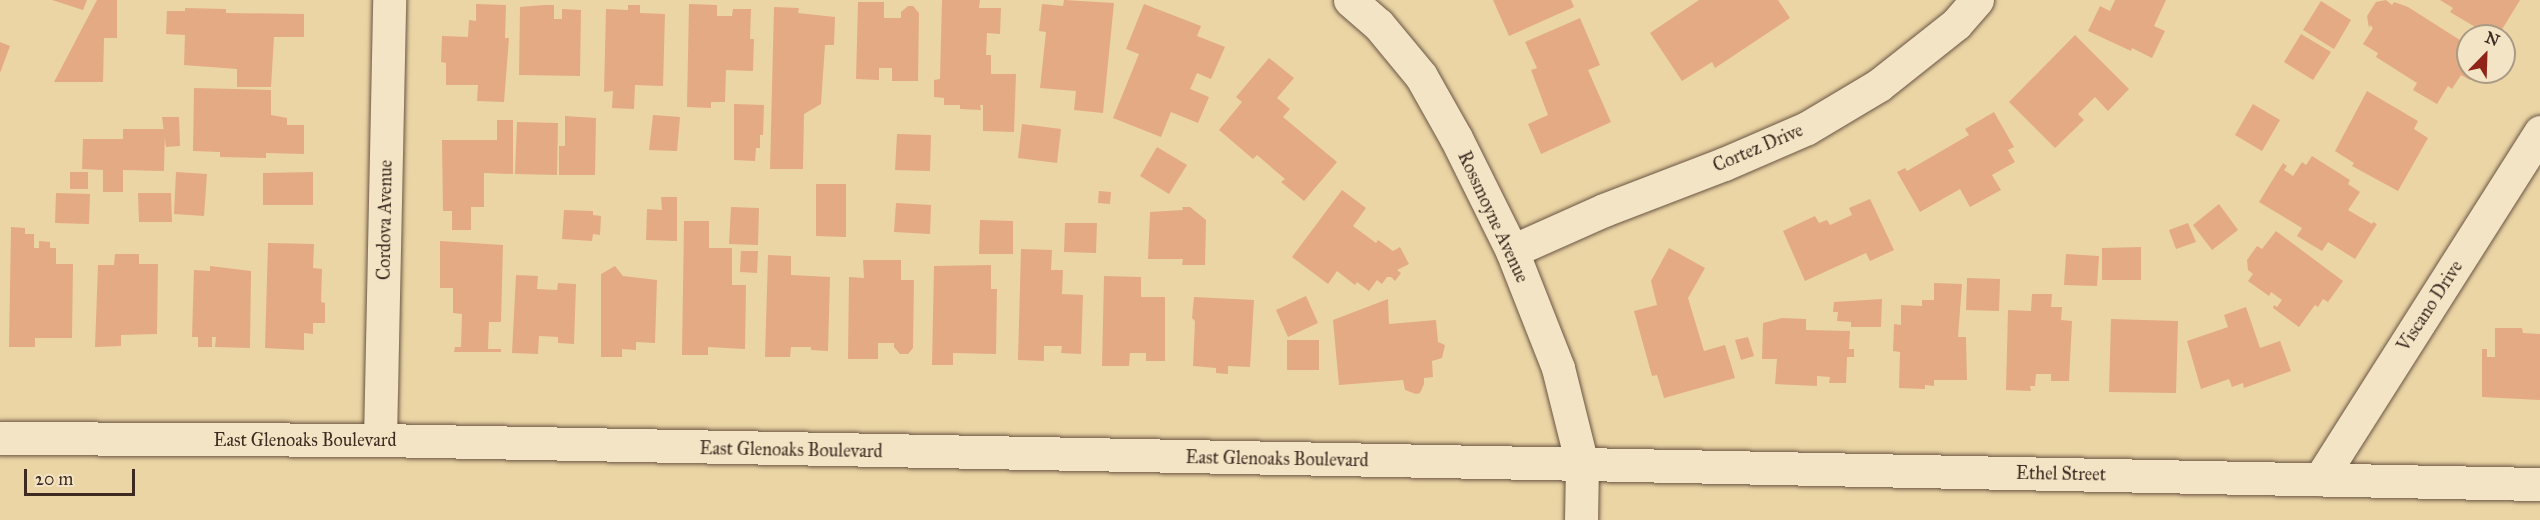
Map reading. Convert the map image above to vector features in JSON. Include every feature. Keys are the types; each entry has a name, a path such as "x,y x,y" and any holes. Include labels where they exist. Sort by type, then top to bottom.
{"street":[{"name":"Cordova Avenue","path":"380,441 389,0"},
{"name":"Rossmoyne Avenue","path":"1350,0 1378,24 1421,76 1456,138 1512,251 1558,368 1582,464 1581,520"},
{"name":"Cortez Drive","path":"1512,251 1604,210 1724,164 1808,128 1879,86 1956,24 1977,0"},
{"name":"Viscano Drive","path":"2320,479 2540,132"},
{"name":"East Glenoaks Boulevard","path":"0,438 380,441 1582,464"},
{"name":"Ethel Street","path":"1582,464 2540,484"}],"building":[{"path":"52,0 87,0 83,10"},
{"path":"97,0 117,0 117,38 104,38 103,82 54,82"},
{"path":"942,0 980,0 979,8 1001,8 1000,34 987,33 986,55 991,55 991,74 1016,74 1014,132 983,131 983,105 980,105 981,110 960,109 960,105 944,105 944,98 934,97 934,80 940,79"},
{"path":"1064,0 1114,3 1103,113 1074,110 1076,91 1040,88 1046,32 1039,31 1042,4 1063,6"},
{"path":"1493,0 1571,0 1574,7 1509,36"},
{"path":"1699,0 1778,0 1790,18 1715,68 1712,62 1682,81 1650,33"},
{"path":"2115,0 2166,0 2154,26 2165,31 2152,58 2088,31 2100,6 2110,11"},
{"path":"2386,0 2392,5 2394,2 2408,7 2456,38 2456,83 2452,89 2448,86 2437,104 2413,90 2417,83 2376,57 2378,53 2363,44 2373,28 2370,25 2369,28 2367,16 2376,2"},
{"path":"2440,0 2520,0 2505,24 2470,24 2450,12 2453,8"},
{"path":"2321,1 2351,20 2334,49 2303,30"},
{"path":"858,2 884,2 884,18 901,18 901,12 908,6 913,6 919,13 918,81 892,81 892,68 879,68 879,80 856,79"},
{"path":"476,4 506,5 505,38 509,38 504,102 477,101 478,85 446,85 446,63 441,62 442,36 468,37 469,20 476,21"},
{"path":"689,4 717,5 717,16 732,16 733,9 751,9 750,39 754,39 753,71 726,70 725,102 711,102 711,108 687,107"},
{"path":"1144,4 1201,26 1197,36 1225,47 1211,79 1197,73 1190,89 1209,97 1198,123 1171,112 1161,137 1113,118 1139,54 1126,49"},
{"path":"554,5 554,19 562,19 562,9 581,10 580,76 519,75 520,7"},
{"path":"628,5 640,5 640,13 665,14 663,86 635,85 634,109 612,108 613,91 604,92 606,9 628,10"},
{"path":"774,7 799,8 798,13 835,17 834,45 825,45 821,104 804,114 803,169 770,169"},
{"path":"185,8 226,9 226,13 304,14 304,37 274,37 271,87 237,87 237,69 184,65 185,35 166,34 167,11 185,11"},
{"path":"1580,18 1600,65 1588,70 1611,122 1541,154 1528,124 1548,115 1531,70 1537,68 1525,42"},
{"path":"2301,34 2331,52 2313,80 2284,62"},
{"path":"2075,35 2129,89 2108,111 2095,97 2078,114 2084,120 2055,148 2009,102"},
{"path":"0,42 10,46 0,73"},
{"path":"1269,58 1294,78 1277,98 1290,109 1283,117 1337,162 1304,201 1281,182 1285,179 1257,155 1253,159 1219,130 1242,102 1236,97"},
{"path":"194,88 271,90 271,115 287,118 287,125 304,125 304,154 266,153 266,158 220,157 220,152 193,151"},
{"path":"2367,91 2418,121 2414,129 2428,138 2398,191 2352,166 2354,163 2335,151"},
{"path":"734,104 764,105 763,135 760,135 760,148 756,148 755,161 734,160"},
{"path":"2253,104 2280,120 2262,151 2235,135"},
{"path":"1994,112 2014,147 2008,150 2015,162 1992,175 2001,190 1970,207 1960,189 1920,212 1897,172 1905,168 1907,171 1969,135 1965,129"},
{"path":"653,115 680,117 677,151 649,150"},
{"path":"565,116 596,118 595,175 559,175 559,146 565,146"},
{"path":"162,117 179,117 180,146 166,147"},
{"path":"497,120 513,120 513,174 484,173 484,207 471,207 471,230 452,230 452,211 443,211 442,140 497,140"},
{"path":"517,122 558,123 557,175 515,174"},
{"path":"1022,124 1061,129 1057,163 1018,158"},
{"path":"123,129 165,129 164,171 123,170 123,192 103,192 103,170 82,169 83,139 123,139"},
{"path":"897,134 931,135 930,171 895,170"},
{"path":"1157,147 1187,165 1169,194 1140,176"},
{"path":"2312,156 2350,180 2348,184 2360,192 2348,210 2372,224 2373,222 2377,224 2355,259 2328,242 2322,251 2297,236 2302,228 2259,202 2283,163 2287,166 2284,170 2293,176 2302,162 2306,165"},
{"path":"70,172 88,172 88,189 70,189"},
{"path":"176,172 207,174 204,216 174,214"},
{"path":"313,172 313,205 263,205 263,173"},
{"path":"816,184 846,184 846,237 816,236"},
{"path":"1342,190 1366,208 1353,226 1376,243 1378,240 1393,251 1400,247 1409,264 1397,270 1401,273 1395,281 1391,277 1387,277 1382,284 1377,280 1369,291 1357,282 1355,285 1337,271 1328,284 1292,257"},
{"path":"1099,191 1111,192 1110,204 1098,203"},
{"path":"56,193 90,194 89,224 55,223"},
{"path":"138,193 171,193 172,222 139,222"},
{"path":"661,197 677,197 677,241 646,240 647,209 662,210"},
{"path":"1870,199 1894,250 1870,261 1866,253 1805,281 1783,231 1815,216 1819,223 1827,220 1830,225 1852,215 1849,208"},
{"path":"896,203 931,205 930,234 894,232"},
{"path":"2219,204 2238,230 2212,250 2193,225"},
{"path":"731,207 759,208 758,245 729,244"},
{"path":"1182,207 1190,207 1206,220 1205,265 1182,265 1183,259 1148,259 1150,212 1183,210"},
{"path":"564,210 593,211 593,215 601,216 600,235 593,234 592,241 562,239"},
{"path":"980,220 1013,221 1013,254 979,254"},
{"path":"684,221 709,221 709,248 732,248 732,285 746,285 745,349 708,347 708,355 682,355"},
{"path":"1065,223 1097,223 1096,253 1064,252"},
{"path":"2188,223 2196,242 2176,249 2169,230"},
{"path":"11,227 25,228 25,234 34,234 34,248 39,248 39,241 50,242 50,248 56,248 56,264 73,264 72,338 35,338 35,347 9,347"},
{"path":"2276,231 2343,281 2328,302 2323,299 2318,307 2315,305 2299,327 2273,308 2274,305 2277,307 2282,300 2271,292 2269,296 2248,281 2253,274 2248,270 2247,260 2257,246 2262,249"},
{"path":"440,241 503,245 501,322 489,322 488,349 501,349 501,352 454,352 455,347 461,347 462,314 453,313 453,288 440,288"},
{"path":"268,243 314,244 313,268 322,269 321,302 325,303 325,323 313,323 313,334 304,333 304,350 265,348"},
{"path":"2141,247 2141,280 2102,280 2102,248"},
{"path":"1669,248 1705,268 1688,298 1704,351 1725,345 1735,378 1664,398 1657,375 1652,376 1634,311 1657,305 1651,281"},
{"path":"1021,249 1052,250 1051,270 1063,270 1062,294 1083,295 1081,354 1061,353 1062,346 1044,346 1044,361 1018,360"},
{"path":"741,251 758,251 757,273 740,272"},
{"path":"115,254 139,254 139,264 158,264 157,334 121,335 121,346 95,347 98,265 114,265"},
{"path":"2066,254 2099,256 2097,286 2064,285"},
{"path":"768,255 791,256 791,275 830,277 828,351 811,350 811,347 791,347 790,357 765,357"},
{"path":"863,260 901,260 901,280 914,280 913,348 908,354 900,354 894,347 894,343 878,343 878,359 848,359 849,277 864,278"},
{"path":"991,265 991,289 997,289 996,354 953,353 953,365 932,365 934,266"},
{"path":"210,266 251,271 250,348 215,347 216,337 212,337 212,347 198,347 198,337 192,337 194,270 210,271"},
{"path":"615,266 623,276 657,280 655,343 636,342 636,350 622,349 622,357 601,357 601,274"},
{"path":"516,275 538,276 537,289 557,290 558,283 576,284 574,344 558,343 558,337 539,336 538,354 512,353"},
{"path":"1104,276 1141,277 1141,297 1165,297 1165,361 1146,361 1146,353 1130,353 1129,366 1102,366"},
{"path":"1967,278 2000,279 1999,311 1966,310"},
{"path":"1934,283 1962,284 1958,337 1966,337 1967,380 1934,380 1934,386 1925,385 1925,389 1899,388 1900,352 1893,351 1894,324 1901,325 1901,305 1922,306 1922,300 1934,300"},
{"path":"2032,294 2052,294 2051,307 2062,307 2061,320 2072,321 2069,381 2051,381 2051,374 2036,374 2035,386 2030,386 2031,391 2006,390 2008,310 2031,311"},
{"path":"1306,296 1318,323 1288,337 1276,310"},
{"path":"1194,297 1254,300 1250,367 1228,366 1228,374 1216,373 1216,368 1193,366"},
{"path":"1388,299 1389,324 1436,320 1438,342 1445,345 1442,358 1432,361 1433,377 1424,378 1420,393 1405,390 1403,380 1339,385 1333,320"},
{"path":"1882,299 1881,327 1851,327 1851,322 1837,321 1838,312 1833,312 1834,302"},
{"path":"2246,307 2260,348 2280,341 2291,371 2244,388 2243,383 2232,387 2229,379 2201,389 2187,341 2228,327 2224,315"},
{"path":"1782,318 1806,319 1806,330 1850,331 1849,349 1854,349 1854,357 1847,357 1846,383 1829,383 1830,377 1817,376 1817,386 1775,384 1777,359 1762,359 1763,323"},
{"path":"2111,319 2178,321 2176,393 2109,392"},
{"path":"2495,328 2522,328 2523,333 2540,334 2540,400 2482,397 2482,349 2487,349 2487,357 2495,357"},
{"path":"1748,337 1754,356 1741,360 1735,340"},
{"path":"1287,340 1319,340 1319,370 1287,370"}]}
